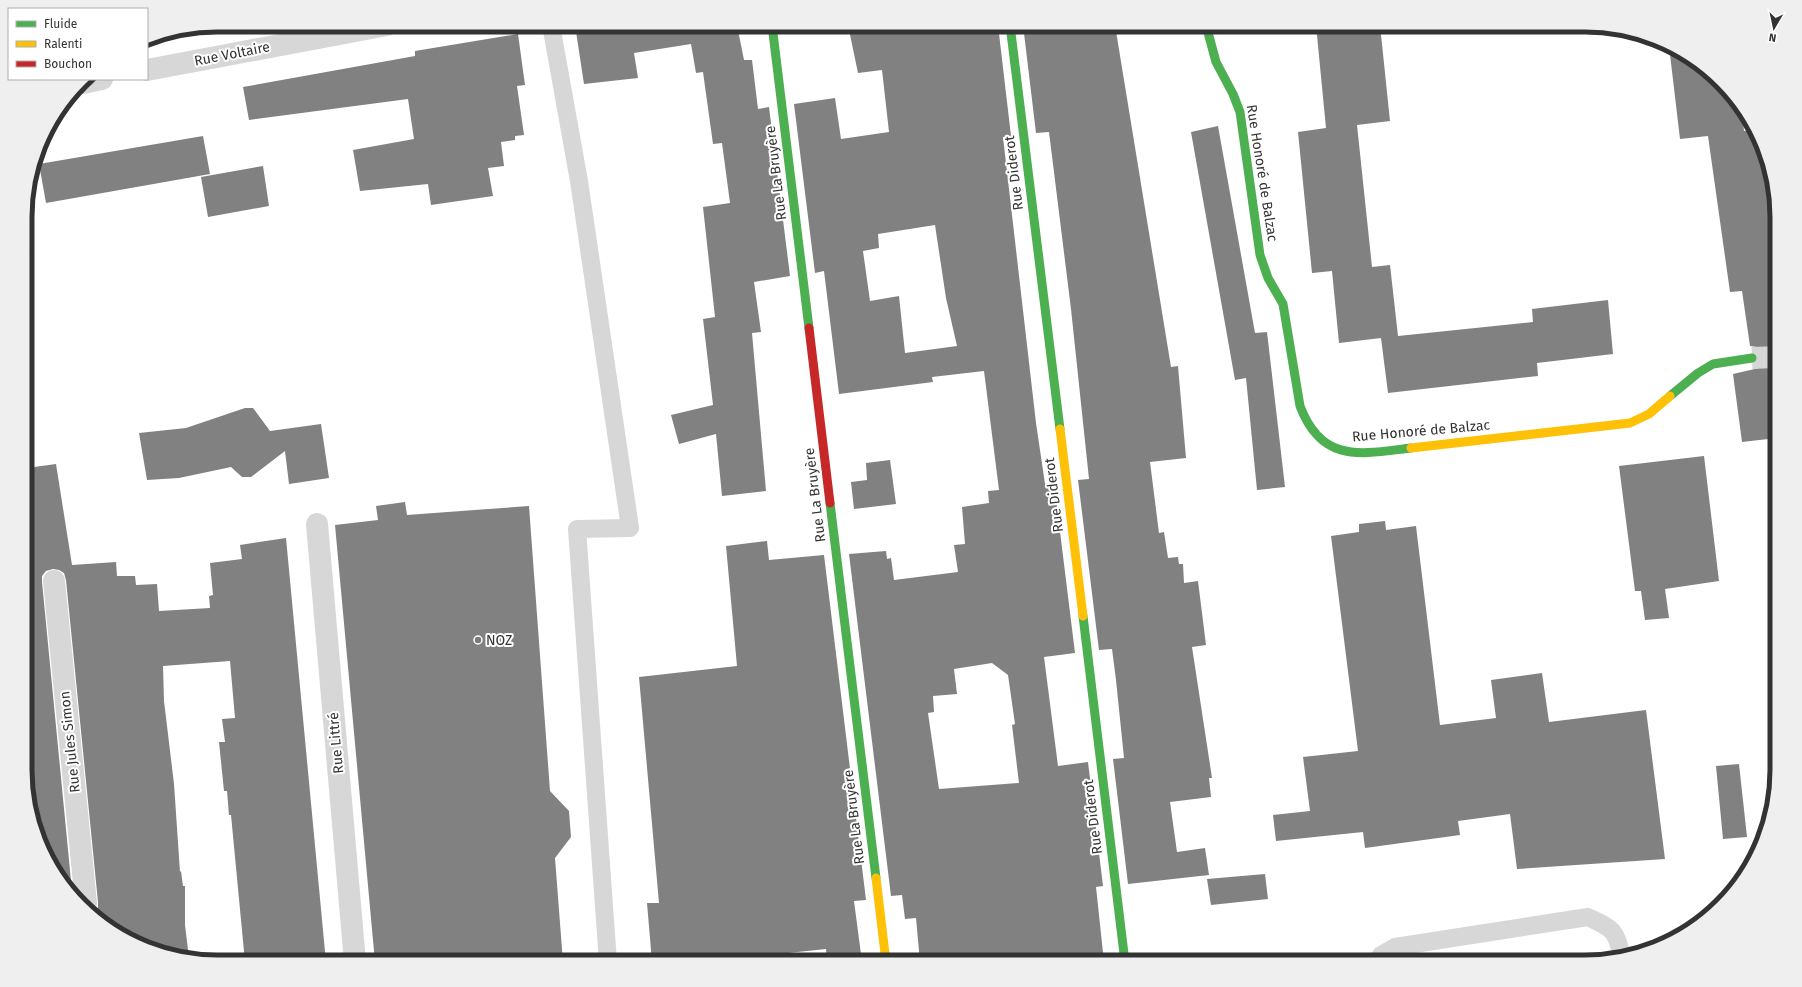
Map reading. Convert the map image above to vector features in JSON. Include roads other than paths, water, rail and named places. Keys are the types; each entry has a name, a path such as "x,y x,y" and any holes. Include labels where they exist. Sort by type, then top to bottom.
{"street":[{"name":"Rue Voltaire","path":"148,70 350,32"},
{"name":"Rue La Bruyère","path":"773,32 885,955"},
{"name":"Rue Diderot","path":"1011,32 1124,955"},
{"name":"Rue Honoré de Balzac","path":"1208,32 1212,51 1218,66 1236,97 1240,112 1260,255 1268,278 1283,304 1300,406 1310,428 1327,445 1338,450 1360,454 1630,423 1650,414 1698,373 1713,364 1752,358"},
{"name":"Rue Littré","path":"317,524 354,955"},
{"name":"Rue Jules Simon","path":"54,581 86,901"}],"lane":[{"path":"552,32 579,181 630,528 576,529 607,955"},
{"path":"1381,955 1395,947 1588,917 1608,927 1618,937 1620,951"}],"tunnel":[{"path":"1752,358 1770,357"}],"place":[{"name":"NOZ","path":"478,640"}]}
